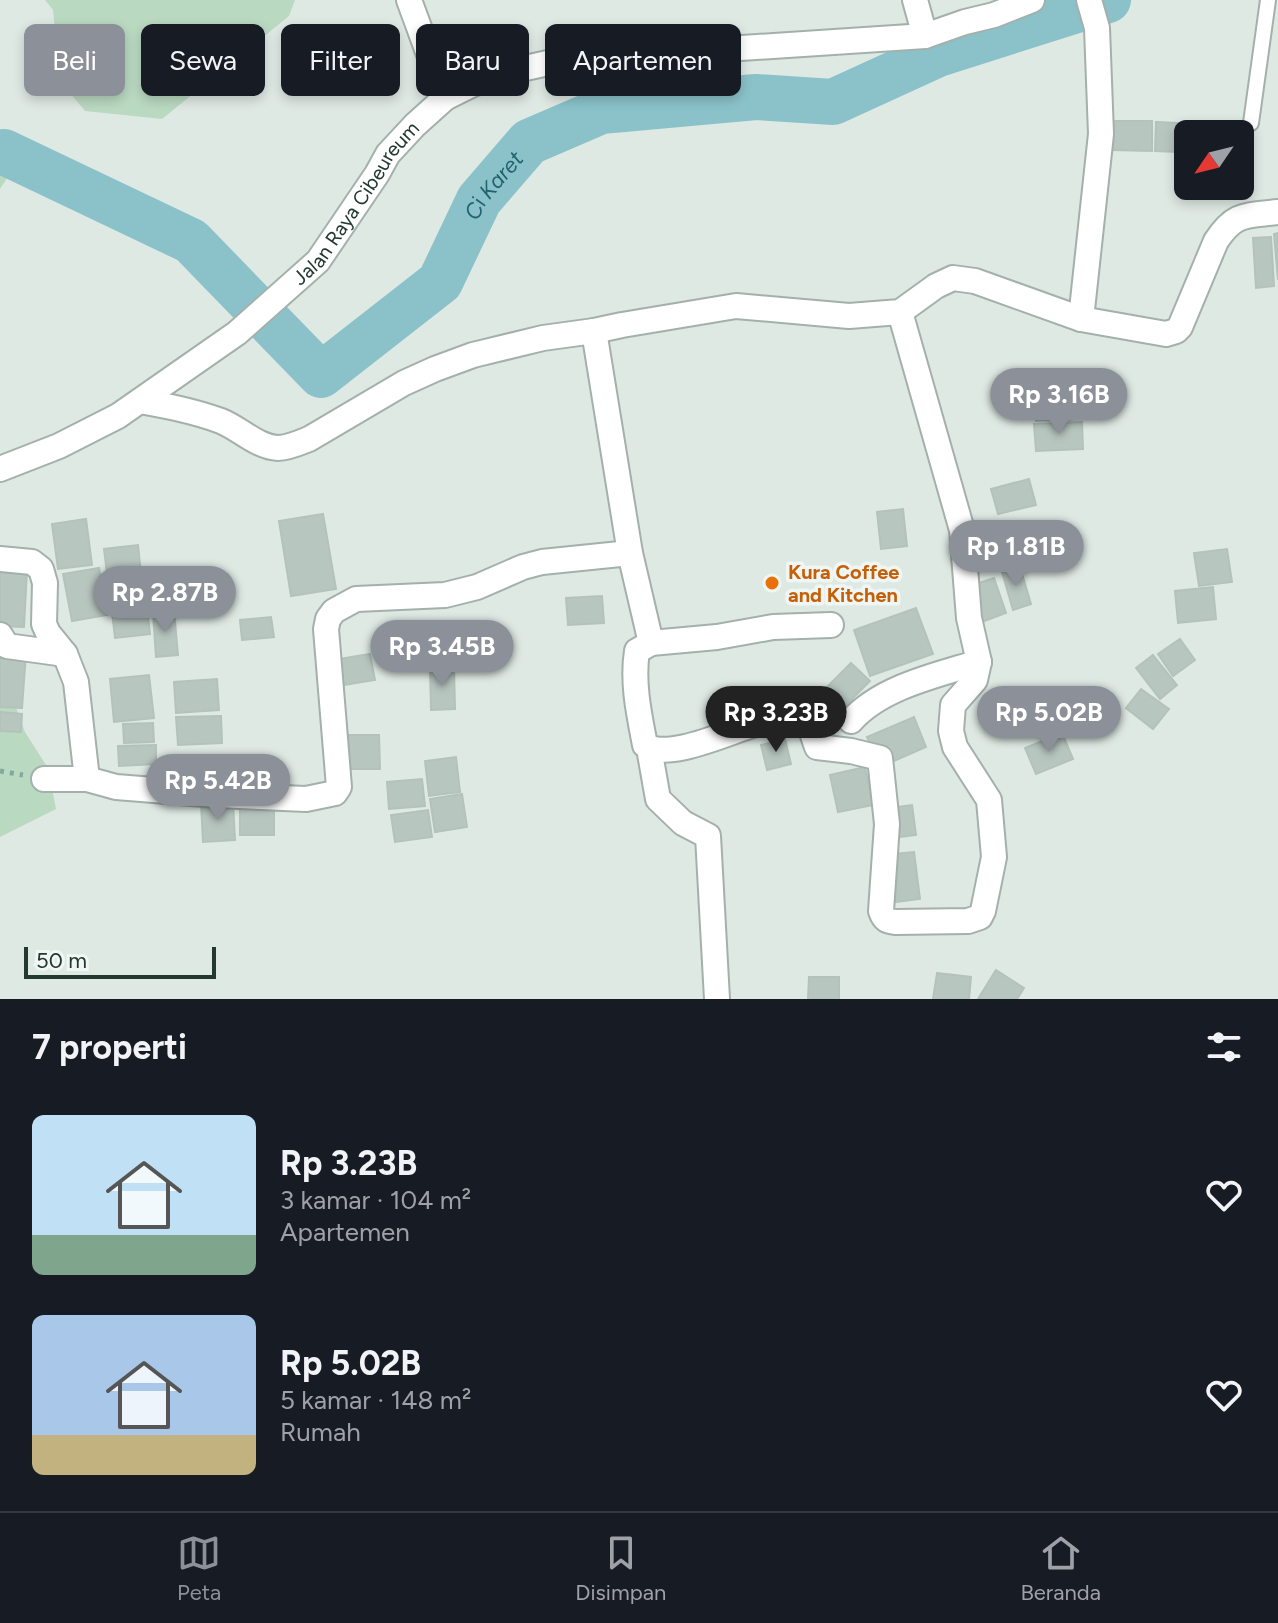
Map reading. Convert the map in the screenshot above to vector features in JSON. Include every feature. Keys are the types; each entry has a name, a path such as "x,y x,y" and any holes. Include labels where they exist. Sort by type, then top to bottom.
{"street":[{"path":"409,0 445,98"},
{"path":"915,0 925,36"},
{"name":"Jalan Raya Cibeureum","path":"0,469 28,460 118,416 237,333 318,261 388,154 415,125 445,98 494,75 548,63 925,36 962,11 994,15 1032,0"},
{"path":"1081,319 1101,134 1097,28 1089,0"},
{"path":"140,401 204,415 236,427 263,444 277,448 291,446 309,439 404,383 473,355 543,338 736,306 849,316 900,312 936,286 953,278 975,281 1081,319 1166,334 1176,331 1183,321 1216,241 1224,229 1234,220 1278,212"},
{"path":"831,625 773,627 717,637 651,643 637,651 637,712 645,745 657,750 687,746 755,725 803,718 817,747 880,758 887,824 883,917 896,922 975,920 980,917 986,903 994,857 989,800 955,747 951,731 953,705 975,680 979,662 969,618 962,530 900,312"},
{"path":"594,331 630,553 651,643"},
{"path":"44,779 87,779 116,787 217,795 306,799 335,793 339,787 326,629 334,611 356,599 445,595 477,587 542,562 630,553"},
{"path":"0,559 32,562 41,569 45,583 44,624 65,654 76,682 87,779"},
{"path":"0,635 7,646 65,654"},
{"path":"851,721 877,699 928,677 979,662"},
{"path":"649,748 658,799 683,823 708,836 717,999"}],"lane":[{"path":"1251,120 1268,0"}],"green space":[{"path":"45,0 295,0 289,16 265,35 265,24 141,24 141,96 190,96 162,119 85,111 72,96 125,96 125,24 54,24 53,10"},
{"path":"0,132 20,158 0,189"},
{"path":"0,664 25,732 48,768 56,809 0,837"}],"building":[{"path":"1111,121 1152,121 1152,151 1111,150"},
{"path":"1156,122 1174,123 1174,152 1155,151"},
{"path":"1278,233 1278,280 1274,234"},
{"path":"1271,237 1274,286 1256,288 1253,238"},
{"path":"1076,390 1077,419 1036,421 1035,391"},
{"path":"1082,422 1083,449 1036,451 1034,424"},
{"path":"1029,479 1036,505 998,514 991,489"},
{"path":"903,509 907,546 881,549 877,512"},
{"path":"323,514 336,589 291,596 279,521"},
{"path":"86,519 92,565 58,569 52,524"},
{"path":"138,545 144,603 111,606 104,549"},
{"path":"1227,549 1232,582 1199,586 1194,553"},
{"path":"1020,567 1031,604 1013,610 1002,572"},
{"path":"0,568 27,570 24,627 0,626"},
{"path":"99,568 107,615 72,621 63,574"},
{"path":"994,578 1006,613 982,622 970,586"},
{"path":"1213,587 1216,619 1178,623 1175,591"},
{"path":"602,596 604,623 568,625 566,598"},
{"path":"147,608 150,634 115,638 112,612"},
{"path":"916,608 933,654 870,676 854,630"},
{"path":"174,611 178,655 156,657 153,613"},
{"path":"271,617 274,637 242,640 240,620"},
{"path":"1180,639 1195,660 1173,676 1158,654"},
{"path":"0,651 26,653 22,708 0,707"},
{"path":"370,654 375,680 337,686 333,660"},
{"path":"1153,655 1177,685 1160,699 1136,668"},
{"path":"851,663 870,681 841,710 823,691"},
{"path":"454,666 455,709 431,710 430,667"},
{"path":"149,675 154,718 114,722 110,679"},
{"path":"217,679 219,710 176,713 174,682"},
{"path":"1141,689 1169,709 1153,729 1126,708"},
{"path":"0,712 22,714 21,732 0,731"},
{"path":"221,716 222,743 178,745 176,717"},
{"path":"914,717 926,747 880,767 867,737"},
{"path":"153,723 154,742 124,743 123,724"},
{"path":"1062,733 1073,759 1036,774 1025,748"},
{"path":"346,735 379,735 380,769 347,769"},
{"path":"785,739 791,764 767,770 761,745"},
{"path":"156,745 156,764 119,766 118,746"},
{"path":"456,757 460,792 429,796 425,761"},
{"path":"865,767 873,805 838,812 830,775"},
{"path":"422,779 425,806 389,809 387,782"},
{"path":"462,794 467,827 435,832 430,799"},
{"path":"233,802 235,840 203,842 201,803"},
{"path":"240,803 274,803 274,835 240,835"},
{"path":"912,805 916,835 878,840 874,810"},
{"path":"428,810 432,837 395,842 391,815"},
{"path":"914,852 920,899 889,903 884,855"},
{"path":"996,970 1024,988 1017,999 978,999"},
{"path":"937,973 971,977 969,999 933,999"},
{"path":"809,977 839,977 839,999 808,999"}],"waterway":[{"name":"Ci Karet","path":"0,153 4,152 191,241 321,375 440,282 479,200 529,142 601,111 756,97 833,102 938,54 1108,0"}],"place":[{"name":"Kura Coffee and Kitchen","path":"772,583"}]}
